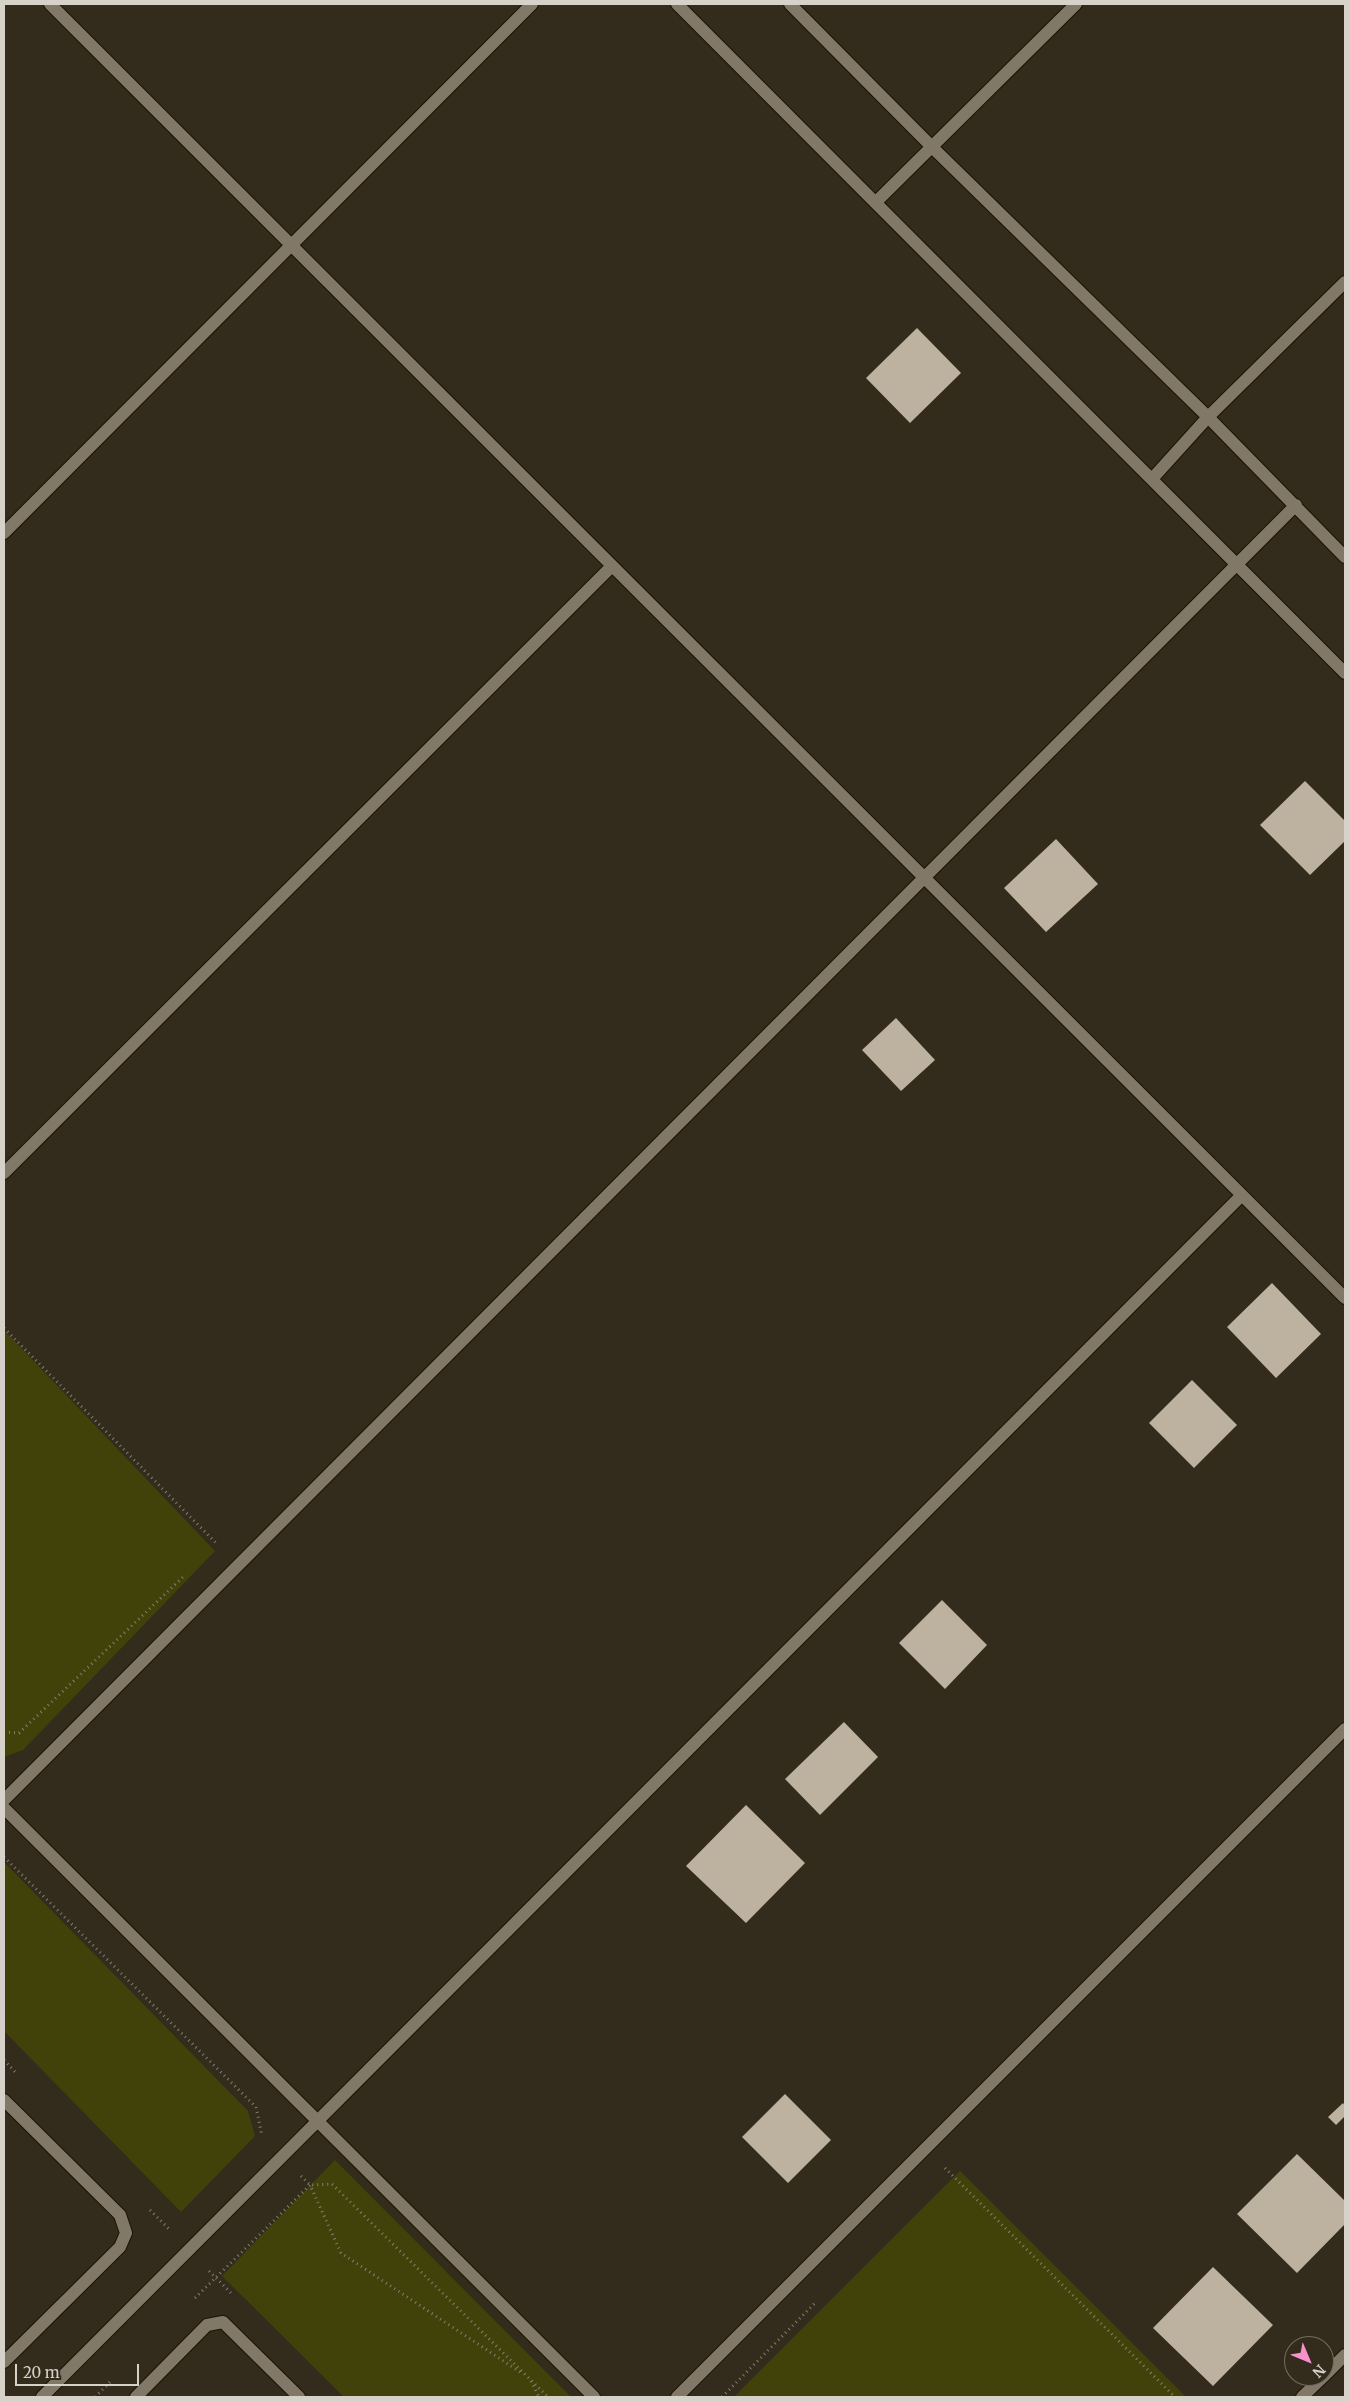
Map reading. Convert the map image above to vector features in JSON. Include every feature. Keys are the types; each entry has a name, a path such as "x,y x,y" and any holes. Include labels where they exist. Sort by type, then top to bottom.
{"street":[{"path":"50,4 1345,1298"},
{"path":"4,534 532,4"},
{"path":"677,4 1345,673"},
{"path":"790,4 932,147 1208,417 1345,556"},
{"path":"876,202 1076,4"},
{"path":"1152,479 1208,417 1345,282"},
{"path":"4,1800 1296,505"},
{"path":"4,1173 612,566"},
{"path":"42,2397 1242,1195"},
{"path":"677,2397 1345,1728"},
{"path":"4,1808 594,2397"},
{"path":"4,2100 120,2215 126,2233 120,2247 4,2362"},
{"path":"136,2397 207,2325 223,2322 299,2397"},
{"path":"1334,2366 1345,2355"},
{"path":"1302,2397 1314,2386"}],"path":[{"path":"4,1328 238,1565"},
{"path":"210,1551 217,1544"},
{"path":"4,1732 19,1733 189,1571"},
{"path":"926,2149 1175,2397"},
{"path":"189,2304 310,2185 341,2253 530,2378 539,2397"},
{"path":"95,2397 115,2377"}],"shaded area":[{"path":"4,1330 215,1551 23,1750 4,1757"},
{"path":"4,1862 248,2111 255,2136 181,2212 4,2031"},
{"path":"335,2160 571,2397 344,2397 222,2276"},
{"path":"960,2171 1186,2397 734,2397"}],"building":[{"path":"917,328 961,373 910,423 866,378"},
{"path":"1305,781 1345,821 1345,841 1310,875 1260,825"},
{"path":"1056,839 1098,884 1046,932 1004,888"},
{"path":"896,1018 935,1060 901,1091 862,1050"},
{"path":"1272,1283 1321,1334 1276,1378 1227,1327"},
{"path":"1192,1380 1237,1425 1194,1468 1149,1423"},
{"path":"942,1600 987,1645 945,1689 899,1643"},
{"path":"844,1722 878,1757 820,1815 785,1779"},
{"path":"746,1805 805,1863 746,1923 686,1866"},
{"path":"785,2094 831,2140 788,2183 742,2137"},
{"path":"1343,2103 1345,2106 1345,2116 1336,2125 1328,2117"},
{"path":"1297,2154 1345,2201 1345,2224 1297,2273 1237,2214"},
{"path":"1213,2267 1273,2325 1213,2386 1153,2328"}]}
